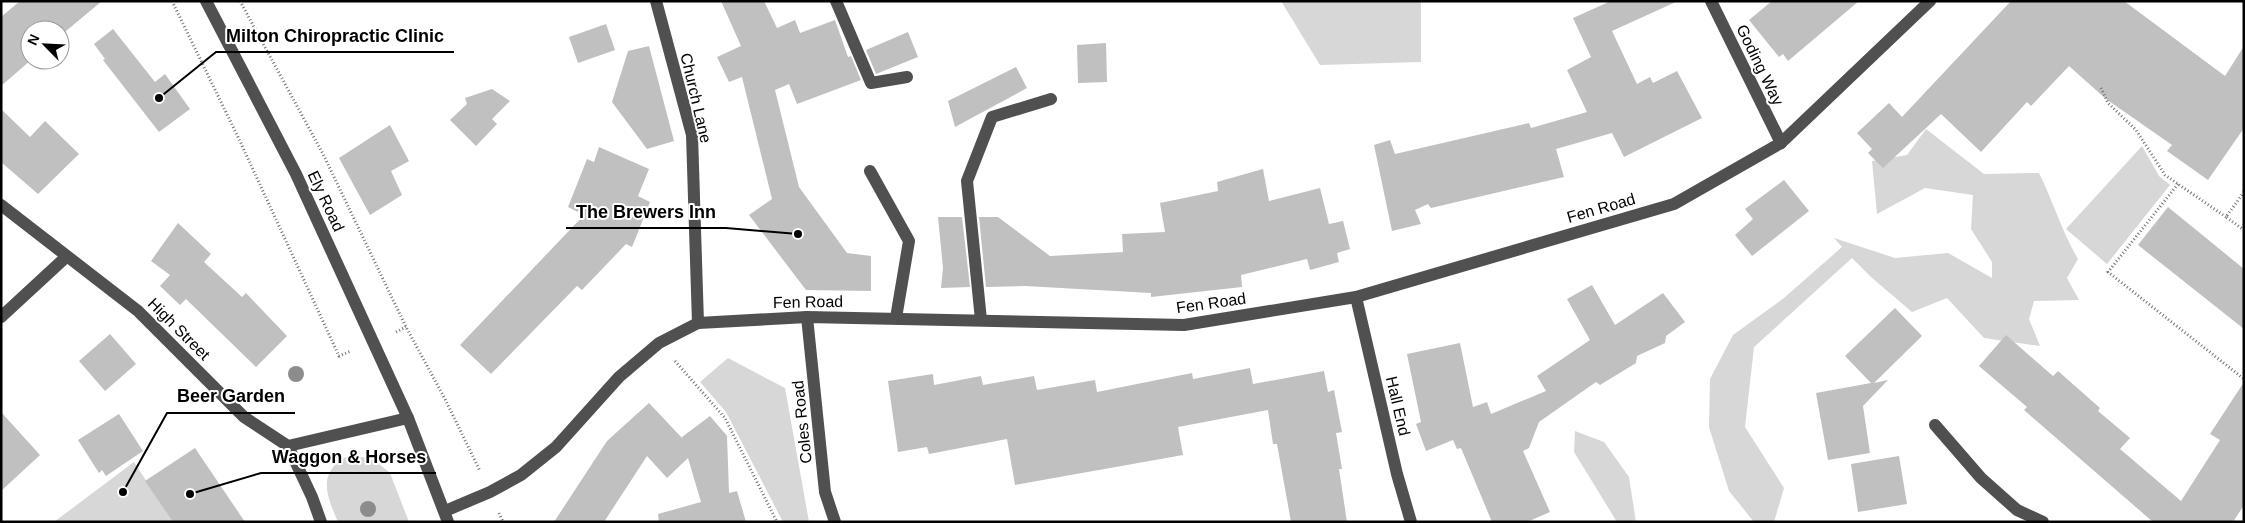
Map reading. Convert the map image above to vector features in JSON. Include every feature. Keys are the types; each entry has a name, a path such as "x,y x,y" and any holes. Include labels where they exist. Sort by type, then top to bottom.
{"street":[{"name":"Ely Road","path":"206,1 296,174 408,418"},
{"name":"Church Lane","path":"656,1 692,135 698,323"},
{"path":"836,1 871,83 907,78"},
{"name":"Goding Way","path":"1711,1 1780,143"},
{"name":"Fen Road","path":"446,516 521,475 556,447 619,377 660,343 698,323 807,316 1184,325 1356,297 1674,204 1780,143 1930,1"},
{"path":"982,320 967,181 992,116 1051,99"},
{"path":"870,170 909,241 896,318"},
{"name":"High Street","path":"1,205 138,311 244,417 288,446"},
{"path":"1,317 66,257"},
{"name":"Hall End","path":"1356,297 1396,474 1411,522"},
{"name":"Coles Road","path":"807,316 825,492 835,522"},
{"path":"321,522 312,497 288,446 408,418 446,516"},
{"path":"1935,426 1981,478 2017,510 2043,522"}],"path":[{"path":"172,1 238,137 339,356 406,327"},
{"path":"240,1 323,154 406,327 445,399 490,492 502,522"},
{"path":"2101,88 2108,103 2136,130 2165,175 2244,230"},
{"path":"2178,184 2108,272 2244,379"},
{"path":"2226,217 2244,192"},
{"path":"660,343 725,418 777,522"}],"shaded area":[{"path":"1281,1 1421,1 1421,62 1320,65"},
{"path":"1926,129 1984,174 2039,173 2078,259 2067,278 2079,300 2034,301 2029,319 2040,346 1984,338 1947,298 1912,312 1852,258 1754,347 1745,427 1784,488 1774,522 1754,522 1729,491 1709,427 1710,379 1733,335 1784,298 1842,247 1834,238 1895,258 1948,253 1992,278 1992,262 1971,229 1973,195 1925,188 1877,214 1872,161 1907,155"},
{"path":"2142,146 2159,176 2170,185 2107,264 2066,229"},
{"path":"728,358 785,388 809,522 783,522 726,412 700,382"},
{"path":"1575,431 1604,442 1629,477 1636,522 1617,522 1574,452"},
{"path":"351,455 373,459 390,473 409,522 338,522 327,492 328,477 338,462"},
{"path":"134,462 173,522 54,522"}],"building":[{"path":"20,1 102,1 70,28 70,20 20,20 20,70 1,86 1,17"},
{"path":"721,1 764,1 777,28 795,20 800,33 835,20 848,57 851,56 861,80 797,104 789,84 775,90 799,187 847,253 871,256 871,291 806,290 749,215 772,199 742,77 729,82 717,57 741,46"},
{"path":"1611,1 1678,1 1612,31 1637,84 1650,77 1653,83 1677,71 1702,118 1624,157 1612,133 1556,149 1564,177 1431,208 1428,204 1415,210 1421,224 1392,231 1374,145 1390,140 1395,154 1529,123 1531,128 1587,112 1567,70 1591,57 1573,18"},
{"path":"1772,1 1859,1 1788,61 1783,54 1779,57 1749,20"},
{"path":"2011,1 2124,1 2225,76 2244,46 2244,128 2208,180 2167,151 2172,145 2106,99 2069,66 2031,106 2027,102 1981,152 1941,114 1883,168 1868,153 1872,149 1857,133 1889,103 1902,117"},
{"path":"606,24 615,50 578,63 569,37"},
{"path":"113,29 155,82 165,74 190,109 159,132 103,60 105,59 94,44"},
{"path":"908,32 918,57 876,74 866,50"},
{"path":"1106,43 1107,82 1078,83 1077,45"},
{"path":"649,46 674,141 647,149 612,102 628,51"},
{"path":"1016,67 1027,88 955,127 948,101"},
{"path":"492,89 510,101 492,119 497,124 476,146 450,120 467,104 465,98"},
{"path":"1,109 30,137 45,121 79,154 38,194 1,162"},
{"path":"390,125 409,161 391,171 402,195 370,215 339,158"},
{"path":"599,147 649,169 638,196 650,202 632,247 626,244 582,290 577,286 491,374 460,345 584,215 568,207 587,159 594,162"},
{"path":"1263,169 1269,201 1320,188 1329,224 1343,221 1350,249 1337,253 1339,262 1310,270 1307,259 1241,275 1242,287 1151,297 1151,293 1025,286 986,287 979,217 998,217 1050,256 1123,252 1122,234 1165,232 1160,203 1218,191 1217,182"},
{"path":"1784,180 1809,211 1752,256 1735,235 1753,219 1745,209"},
{"path":"2168,207 2244,269 2244,329 2138,245"},
{"path":"938,217 962,217 970,287 941,288 943,268"},
{"path":"178,223 211,254 204,262 242,297 246,293 287,336 256,367 186,299 180,305 160,286 170,275 151,261"},
{"path":"1592,285 1615,325 1663,293 1685,322 1666,336 1665,343 1637,356 1636,363 1600,385 1596,382 1539,422 1529,448 1523,451 1550,512 1527,522 1492,522 1461,448 1457,449 1453,440 1426,451 1416,424 1421,422 1407,354 1460,343 1473,407 1487,402 1491,414 1546,391 1537,376 1590,340 1567,299"},
{"path":"1895,308 1922,336 1874,383 1888,380 1863,406 1870,453 1828,460 1816,393 1871,383 1845,356"},
{"path":"110,334 136,364 105,391 79,361"},
{"path":"2006,335 2053,376 2058,371 2100,408 2098,411 2130,438 2120,449 2181,501 2220,440 2210,434 2244,382 2244,505 2233,522 2153,522 2024,410 2027,407 1979,366"},
{"path":"1250,368 1253,384 1324,371 1328,392 1334,390 1342,432 1336,433 1342,469 1339,469 1347,522 1291,522 1277,444 1273,444 1268,410 1178,427 1183,455 1015,485 1007,439 929,454 927,447 898,452 888,381 933,374 934,385 981,376 983,385 1034,376 1037,390 1095,380 1097,392 1192,373 1193,379"},
{"path":"649,403 683,439 682,437 710,416 727,436 729,493 737,491 746,522 659,522 658,514 701,502 688,458 667,478 647,456 604,522 554,522 607,441"},
{"path":"1,412 40,455 1,491"},
{"path":"119,414 143,451 106,476 102,470 99,473 78,440"},
{"path":"195,448 245,522 173,522 145,481"},
{"path":"1899,456 1907,504 1858,512 1851,464"}],"place":[{"name":"Milton Chiropractic Clinic","path":"159,98"},
{"name":"The Brewers Inn","path":"798,234"},
{"name":"Beer Garden","path":"123,492"},
{"name":"Waggon & Horses","path":"190,494"}]}
